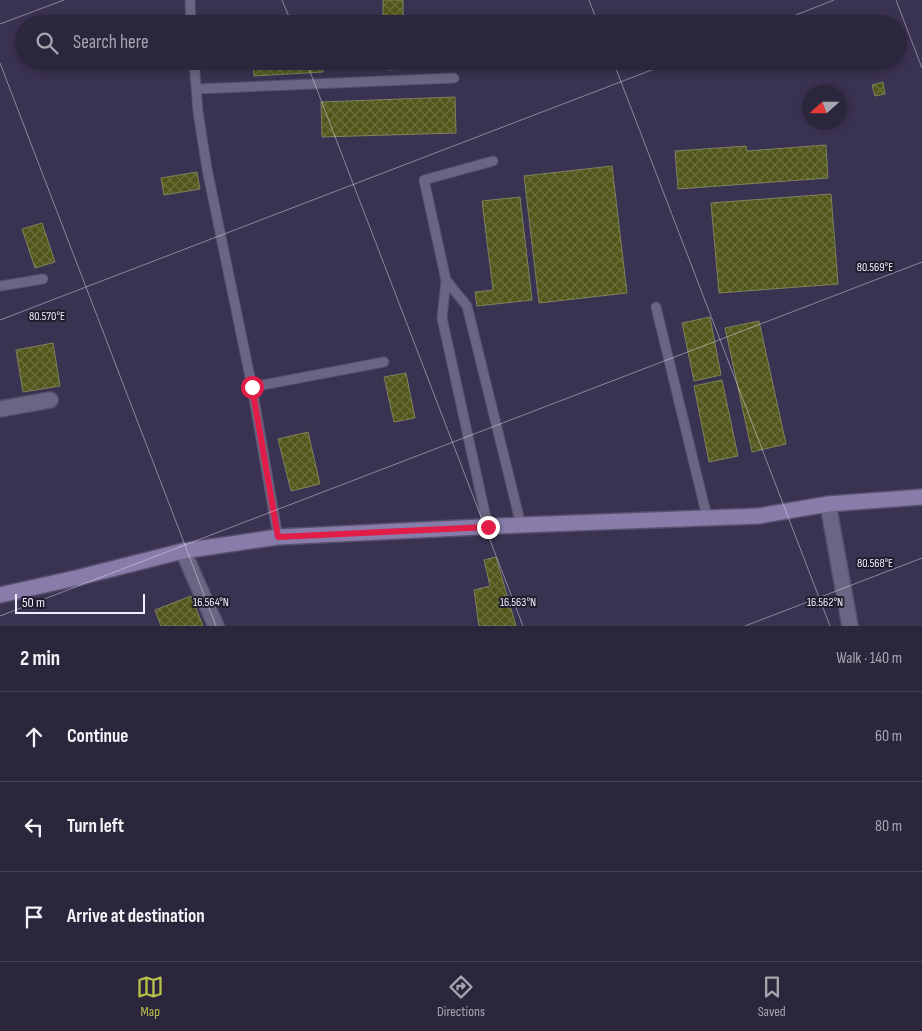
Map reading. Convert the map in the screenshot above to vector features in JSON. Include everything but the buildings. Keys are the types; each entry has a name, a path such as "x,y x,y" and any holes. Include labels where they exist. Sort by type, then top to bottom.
{"main road":[{"path":"0,595 183,551 278,537 759,516 828,504 922,497"}],"street":[{"path":"0,409 50,400"},
{"path":"828,504 850,626"},
{"path":"183,551 216,626"}],"lane":[{"path":"190,0 191,15"},
{"path":"195,70 198,112 207,169 252,387 278,537"},
{"path":"197,88 454,78"},
{"path":"488,527 442,318 446,280 424,180 493,161"},
{"path":"0,286 43,279"},
{"path":"446,280 467,306 521,525"},
{"path":"656,307 707,518"},
{"path":"252,387 384,362"}],"route":[{"path":"252,387 278,537 488,527"}]}
